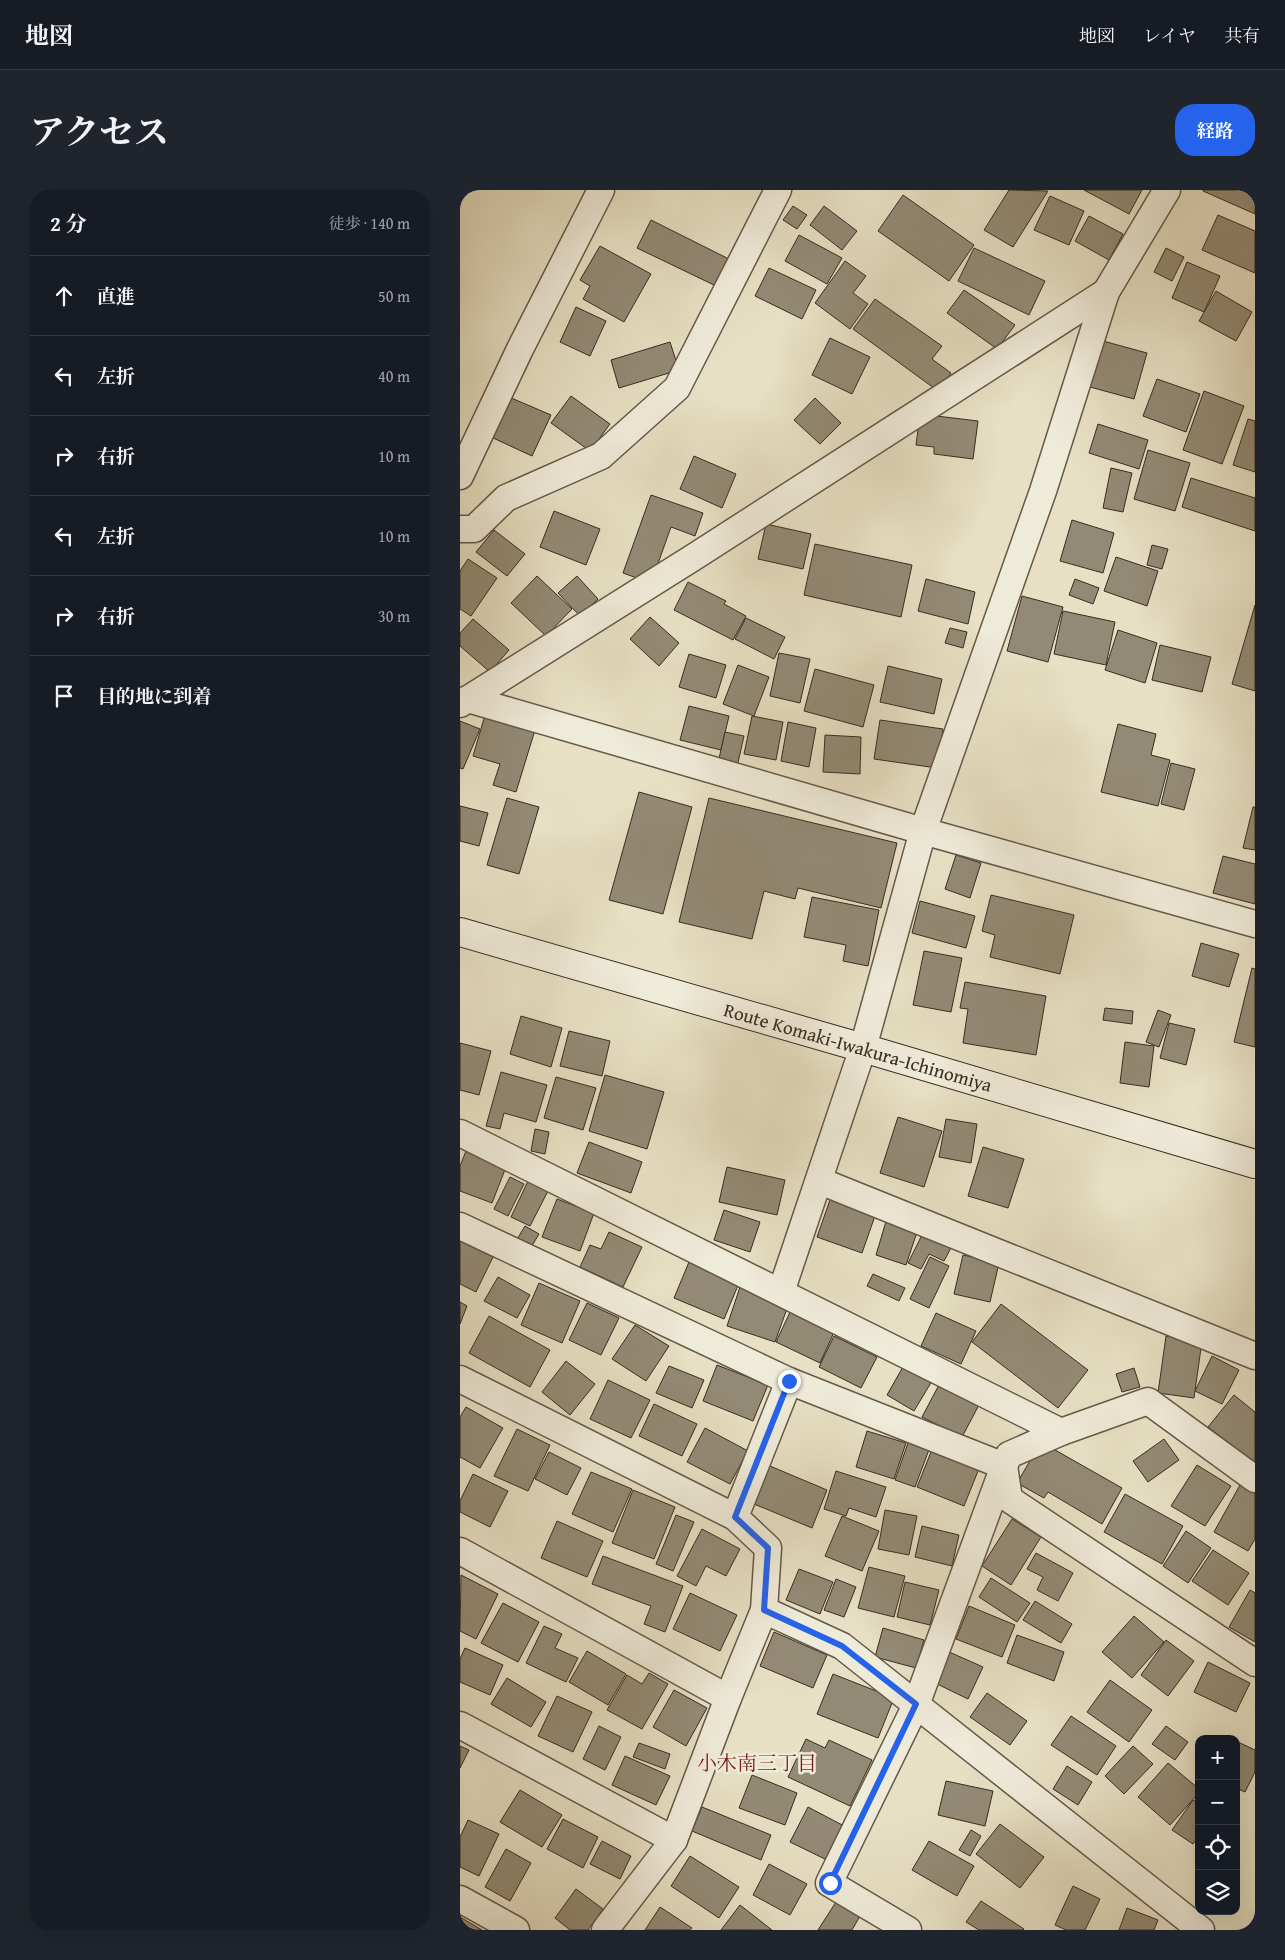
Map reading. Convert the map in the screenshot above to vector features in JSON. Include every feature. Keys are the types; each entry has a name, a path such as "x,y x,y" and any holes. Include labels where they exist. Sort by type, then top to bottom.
{"main road":[{"name":"Route Komaki-Iwakura-Ichinomiya","path":"460,932 863,1048 1255,1164"}],"street":[{"path":"460,476 520,349 601,190"},
{"path":"460,529 474,528 506,498 601,456 677,388 778,190"},
{"path":"781,1292 820,1181 863,1048 923,831 1043,491 1106,292 1167,190"},
{"path":"464,702 694,557 1106,292"},
{"path":"464,702 1255,924"},
{"path":"460,1132 1061,1432"},
{"path":"820,1181 1255,1356"},
{"path":"460,1226 789,1381 1004,1466"},
{"path":"460,1379 735,1517 768,1548 764,1610 674,1840 605,1930"},
{"path":"735,1517 789,1381"},
{"path":"908,1930 830,1883 916,1704 1004,1466 1010,1455 1061,1432 1148,1401 1255,1479"},
{"path":"1004,1466 1010,1499 1255,1663"},
{"path":"460,1551 728,1698"},
{"path":"764,1610 842,1646 1202,1930"},
{"path":"460,1725 674,1840"},
{"path":"460,1899 516,1930"}],"building":[{"path":"1009,190 1048,191 1013,247 984,230"},
{"path":"1084,190 1142,190 1129,214"},
{"path":"1255,190 1255,214 1203,191"},
{"path":"903,195 974,245 949,281 878,231"},
{"path":"1050,196 1084,211 1069,245 1034,230"},
{"path":"793,206 807,215 797,229 783,220"},
{"path":"824,206 857,231 842,250 810,225"},
{"path":"1218,215 1255,231 1255,273 1202,250"},
{"path":"1089,216 1123,234 1109,260 1075,241"},
{"path":"651,220 729,259 716,286 637,248"},
{"path":"799,235 842,258 827,284 785,261"},
{"path":"600,246 651,274 624,322 583,299 590,286 580,280"},
{"path":"974,248 1045,281 1029,315 958,281"},
{"path":"1166,248 1184,257 1172,281 1154,272"},
{"path":"845,261 866,276 853,293 868,304 850,329 815,303"},
{"path":"1187,262 1220,276 1204,312 1172,298"},
{"path":"769,268 816,290 802,319 755,296"},
{"path":"964,290 1015,325 997,349 947,313"},
{"path":"1216,291 1252,312 1236,341 1199,321"},
{"path":"875,299 942,346 932,359 951,373 938,391 853,329"},
{"path":"576,307 606,321 590,356 560,342"},
{"path":"830,338 870,357 852,394 812,375"},
{"path":"1103,341 1147,353 1134,399 1090,387"},
{"path":"670,342 679,370 619,388 611,360"},
{"path":"1157,379 1200,394 1186,432 1143,416"},
{"path":"1204,391 1244,406 1222,464 1183,450"},
{"path":"571,396 610,424 590,451 551,423"},
{"path":"509,397 551,415 532,456 491,437"},
{"path":"815,398 841,423 820,444 794,420"},
{"path":"920,414 978,421 973,459 934,454 934,447 916,445"},
{"path":"1248,419 1255,421 1255,472 1233,465"},
{"path":"1098,424 1148,440 1139,469 1089,453"},
{"path":"1148,450 1190,463 1175,511 1134,499"},
{"path":"694,456 736,474 722,508 680,489"},
{"path":"1111,468 1132,473 1123,512 1103,508"},
{"path":"1191,478 1255,498 1255,531 1182,507"},
{"path":"651,495 703,513 695,536 671,527 651,583 623,573"},
{"path":"554,511 600,529 586,565 540,547"},
{"path":"1072,520 1114,533 1103,573 1060,561"},
{"path":"766,524 811,534 803,569 758,559"},
{"path":"494,530 525,554 507,576 476,552"},
{"path":"815,544 912,565 901,617 804,595"},
{"path":"1152,545 1168,549 1162,569 1147,565"},
{"path":"1116,557 1158,571 1147,606 1104,591"},
{"path":"468,559 497,578 471,616 460,609 460,571"},
{"path":"537,576 572,609 546,636 511,603"},
{"path":"577,576 598,599 580,616 558,593"},
{"path":"926,579 975,592 968,624 918,611"},
{"path":"1075,579 1099,588 1093,604 1069,595"},
{"path":"688,582 726,601 724,604 746,616 733,640 674,610"},
{"path":"1022,596 1063,607 1048,662 1007,651"},
{"path":"1255,605 1255,691 1232,684"},
{"path":"1063,611 1115,622 1106,665 1054,654"},
{"path":"650,617 679,643 659,666 630,639"},
{"path":"746,618 785,637 774,659 735,639"},
{"path":"473,619 509,650 490,672 460,646 460,633"},
{"path":"950,628 967,632 963,648 945,643"},
{"path":"1118,630 1157,643 1145,683 1105,670"},
{"path":"1160,645 1211,657 1202,692 1152,680"},
{"path":"779,653 810,659 800,703 770,696"},
{"path":"689,654 726,665 716,698 679,687"},
{"path":"738,665 769,677 754,716 723,704"},
{"path":"888,666 942,679 934,714 880,702"},
{"path":"815,669 874,685 863,727 804,711"},
{"path":"689,706 729,716 721,750 680,740"},
{"path":"485,715 535,730 516,792 493,785 500,764 473,756"},
{"path":"752,716 783,722 776,760 744,754"},
{"path":"880,720 943,729 937,768 874,759"},
{"path":"460,721 480,729 463,769 460,768"},
{"path":"788,722 816,728 809,767 781,761"},
{"path":"1118,724 1156,734 1151,755 1170,760 1158,806 1101,792"},
{"path":"725,732 744,736 737,767 718,763"},
{"path":"825,735 861,737 860,774 823,772"},
{"path":"1171,763 1195,769 1184,810 1161,804"},
{"path":"639,792 692,807 663,914 609,900"},
{"path":"507,798 539,807 519,874 487,865"},
{"path":"709,798 897,843 881,908 798,888 795,899 764,891 752,939 679,922"},
{"path":"460,806 488,813 479,846 460,841"},
{"path":"1253,807 1255,807 1255,850 1243,848"},
{"path":"956,855 981,863 970,898 945,889"},
{"path":"1223,856 1255,864 1255,904 1213,893"},
{"path":"991,895 1074,915 1060,974 990,957 995,935 982,931"},
{"path":"812,897 879,910 868,966 843,961 846,945 804,937"},
{"path":"920,901 975,916 966,948 912,933"},
{"path":"1201,943 1239,954 1229,987 1192,976"},
{"path":"924,951 962,958 951,1012 913,1005"},
{"path":"1252,968 1255,969 1255,1047 1234,1042"},
{"path":"965,982 1046,996 1036,1055 963,1043 968,1009 960,1008"},
{"path":"1105,1008 1133,1011 1132,1024 1103,1020"},
{"path":"1158,1010 1171,1015 1159,1047 1146,1042"},
{"path":"521,1016 562,1028 551,1067 510,1054"},
{"path":"1169,1023 1195,1029 1186,1065 1160,1058"},
{"path":"569,1031 610,1041 602,1076 560,1066"},
{"path":"1125,1042 1154,1046 1149,1087 1120,1083"},
{"path":"460,1043 491,1051 479,1095 460,1090"},
{"path":"501,1072 547,1085 536,1122 504,1113 500,1129 486,1126"},
{"path":"605,1075 664,1092 647,1149 589,1131"},
{"path":"556,1077 596,1088 583,1130 544,1118"},
{"path":"898,1117 942,1131 924,1187 880,1173"},
{"path":"946,1119 977,1124 971,1163 939,1157"},
{"path":"535,1129 549,1132 545,1154 531,1151"},
{"path":"589,1142 642,1162 631,1193 577,1173"},
{"path":"983,1147 1024,1159 1008,1208 968,1196"},
{"path":"466,1151 506,1167 492,1203 460,1191 460,1166"},
{"path":"727,1167 785,1180 777,1215 719,1202"},
{"path":"510,1177 524,1184 508,1216 494,1209"},
{"path":"528,1181 548,1191 530,1226 511,1217"},
{"path":"831,1197 876,1213 862,1253 817,1237"},
{"path":"557,1199 594,1213 580,1251 542,1237"},
{"path":"724,1210 760,1222 750,1252 714,1240"},
{"path":"887,1218 918,1229 906,1265 876,1255"},
{"path":"525,1226 539,1234 530,1249 516,1241"},
{"path":"926,1227 954,1242 944,1261 929,1254 921,1269 908,1263"},
{"path":"609,1232 642,1247 623,1287 580,1267 590,1245 601,1249"},
{"path":"460,1241 493,1257 476,1292 460,1284"},
{"path":"963,1255 999,1263 990,1302 954,1294"},
{"path":"930,1257 949,1266 929,1308 910,1299"},
{"path":"689,1262 739,1283 724,1319 674,1298"},
{"path":"873,1274 905,1288 899,1301 867,1286"},
{"path":"498,1277 530,1295 517,1318 484,1301"},
{"path":"539,1283 580,1301 562,1343 521,1325"},
{"path":"740,1287 789,1303 775,1342 727,1326"},
{"path":"460,1302 467,1306 460,1324"},
{"path":"587,1303 619,1318 601,1355 569,1340"},
{"path":"1001,1304 1088,1370 1058,1408 972,1342"},
{"path":"791,1310 835,1330 820,1363 776,1342"},
{"path":"936,1313 976,1331 961,1364 921,1346"},
{"path":"489,1316 550,1350 530,1387 469,1353"},
{"path":"635,1325 669,1346 646,1381 612,1359"},
{"path":"834,1336 877,1357 861,1388 819,1367"},
{"path":"1166,1336 1202,1341 1194,1398 1158,1393"},
{"path":"1212,1356 1239,1370 1222,1404 1195,1391"},
{"path":"566,1361 595,1384 570,1415 542,1392"},
{"path":"717,1365 768,1385 753,1421 703,1401"},
{"path":"904,1365 932,1381 914,1411 887,1395"},
{"path":"669,1366 704,1380 692,1408 656,1393"},
{"path":"1134,1368 1140,1387 1122,1392 1116,1374"},
{"path":"608,1380 650,1400 631,1438 590,1419"},
{"path":"940,1383 980,1403 962,1437 922,1417"},
{"path":"1234,1395 1255,1412 1255,1463 1208,1427"},
{"path":"654,1404 697,1424 682,1456 639,1436"},
{"path":"466,1407 503,1428 480,1468 460,1457 460,1417"},
{"path":"705,1428 748,1451 730,1484 687,1462"},
{"path":"517,1429 550,1445 528,1491 494,1476"},
{"path":"867,1431 906,1443 894,1479 856,1467"},
{"path":"1164,1439 1179,1460 1148,1482 1133,1461"},
{"path":"909,1440 930,1447 915,1487 895,1480"},
{"path":"1041,1442 1122,1488 1102,1524 1048,1492 1044,1498 1017,1483"},
{"path":"933,1447 980,1466 964,1506 917,1487"},
{"path":"549,1452 581,1468 567,1495 535,1479"},
{"path":"1197,1465 1231,1486 1205,1526 1171,1506"},
{"path":"770,1466 827,1490 812,1528 754,1504"},
{"path":"836,1471 886,1487 876,1517 849,1508 846,1516 824,1509"},
{"path":"591,1472 632,1489 613,1532 572,1514"},
{"path":"473,1474 508,1491 490,1527 460,1512 460,1501"},
{"path":"1240,1485 1255,1493 1255,1539 1248,1551 1214,1532"},
{"path":"633,1490 675,1507 654,1559 612,1543"},
{"path":"1125,1494 1183,1526 1162,1564 1104,1532"},
{"path":"885,1510 917,1516 909,1555 878,1549"},
{"path":"676,1515 694,1522 673,1571 656,1564"},
{"path":"842,1516 879,1531 862,1571 825,1556"},
{"path":"1012,1519 1041,1537 1011,1585 982,1566"},
{"path":"557,1521 603,1541 587,1577 541,1558"},
{"path":"922,1526 959,1535 952,1566 915,1557"},
{"path":"702,1529 740,1549 726,1576 706,1566 696,1586 677,1576"},
{"path":"1186,1531 1211,1548 1188,1583 1163,1566"},
{"path":"1213,1550 1249,1573 1228,1605 1192,1581"},
{"path":"1036,1553 1073,1573 1058,1601 1037,1590 1043,1577 1027,1569"},
{"path":"603,1556 683,1586 665,1632 644,1624 651,1606 592,1584"},
{"path":"869,1567 905,1576 894,1617 858,1608"},
{"path":"799,1569 833,1582 820,1614 786,1600"},
{"path":"461,1575 498,1594 476,1639 460,1631"},
{"path":"991,1578 1030,1603 1017,1622 979,1597"},
{"path":"836,1579 856,1587 844,1617 824,1610"},
{"path":"905,1582 939,1590 930,1625 897,1617"},
{"path":"1250,1590 1255,1593 1255,1642 1229,1627"},
{"path":"690,1593 737,1615 720,1651 673,1629"},
{"path":"1035,1601 1072,1624 1061,1643 1023,1620"},
{"path":"503,1603 539,1622 518,1662 481,1643"},
{"path":"969,1606 1015,1625 1002,1657 956,1639"},
{"path":"1134,1616 1164,1642 1132,1678 1102,1652"},
{"path":"544,1626 562,1634 555,1648 578,1658 566,1682 526,1663"},
{"path":"883,1628 924,1640 916,1668 875,1657"},
{"path":"774,1632 827,1655 813,1688 760,1666"},
{"path":"1017,1635 1064,1652 1054,1681 1007,1663"},
{"path":"1166,1640 1194,1661 1168,1696 1141,1675"},
{"path":"465,1648 503,1665 490,1695 460,1682 460,1659"},
{"path":"587,1651 626,1674 608,1705 569,1682"},
{"path":"947,1651 983,1667 968,1699 933,1682"},
{"path":"1208,1662 1250,1683 1236,1712 1194,1692"},
{"path":"649,1673 668,1684 642,1729 607,1710 627,1675 642,1684"},
{"path":"833,1674 894,1698 878,1738 817,1714"},
{"path":"507,1678 546,1702 531,1727 491,1704"},
{"path":"1110,1680 1152,1710 1129,1742 1087,1712"},
{"path":"674,1690 707,1708 686,1746 653,1727"},
{"path":"987,1693 1027,1721 1010,1745 970,1717"},
{"path":"557,1696 592,1712 573,1752 538,1736"},
{"path":"1071,1716 1116,1746 1097,1775 1051,1745"},
{"path":"599,1726 621,1737 605,1770 583,1759"},
{"path":"1166,1726 1188,1742 1175,1760 1152,1744"},
{"path":"806,1739 825,1748 829,1740 872,1760 850,1806 788,1777"},
{"path":"639,1743 670,1754 665,1769 633,1757"},
{"path":"1240,1743 1255,1750 1255,1772 1245,1792 1240,1790"},
{"path":"460,1746 469,1750 460,1768"},
{"path":"1133,1746 1153,1764 1124,1794 1105,1776"},
{"path":"625,1756 670,1776 656,1805 612,1785"},
{"path":"1168,1763 1195,1786 1195,1797 1170,1825 1138,1797"},
{"path":"1067,1766 1092,1782 1078,1805 1053,1789"},
{"path":"752,1775 797,1793 785,1825 739,1808"},
{"path":"946,1781 993,1791 985,1826 938,1815"},
{"path":"520,1790 562,1815 542,1847 500,1822"},
{"path":"1193,1800 1195,1801 1195,1841 1193,1844 1172,1830"},
{"path":"702,1807 771,1835 761,1860 692,1831"},
{"path":"808,1807 846,1827 829,1861 790,1842"},
{"path":"563,1819 598,1837 583,1868 547,1849"},
{"path":"468,1820 499,1834 479,1876 460,1867 460,1837"},
{"path":"1000,1824 1044,1857 1020,1888 976,1854"},
{"path":"971,1830 981,1836 970,1856 959,1850"},
{"path":"602,1841 631,1856 620,1879 590,1864"},
{"path":"929,1841 974,1866 957,1896 912,1870"},
{"path":"506,1849 531,1863 510,1901 485,1887"},
{"path":"690,1856 739,1887 719,1918 671,1886"},
{"path":"769,1864 807,1884 790,1915 753,1895"},
{"path":"1073,1886 1100,1899 1085,1930 1066,1930 1055,1925"},
{"path":"576,1889 603,1909 588,1930 570,1930 555,1918"},
{"path":"981,1901 1024,1929 979,1930 966,1922"},
{"path":"836,1902 860,1916 852,1930 818,1930"},
{"path":"740,1905 772,1930 721,1930"},
{"path":"660,1907 692,1928 690,1930 645,1930"},
{"path":"1127,1908 1158,1920 1154,1930 1119,1930"},
{"path":"460,1917 482,1930 460,1930"}],"district":[{"name":"小木南三丁目","path":"757,1762"}],"route":[{"path":"789,1381 735,1517 768,1548 764,1610 842,1646 916,1704 830,1883"}]}
